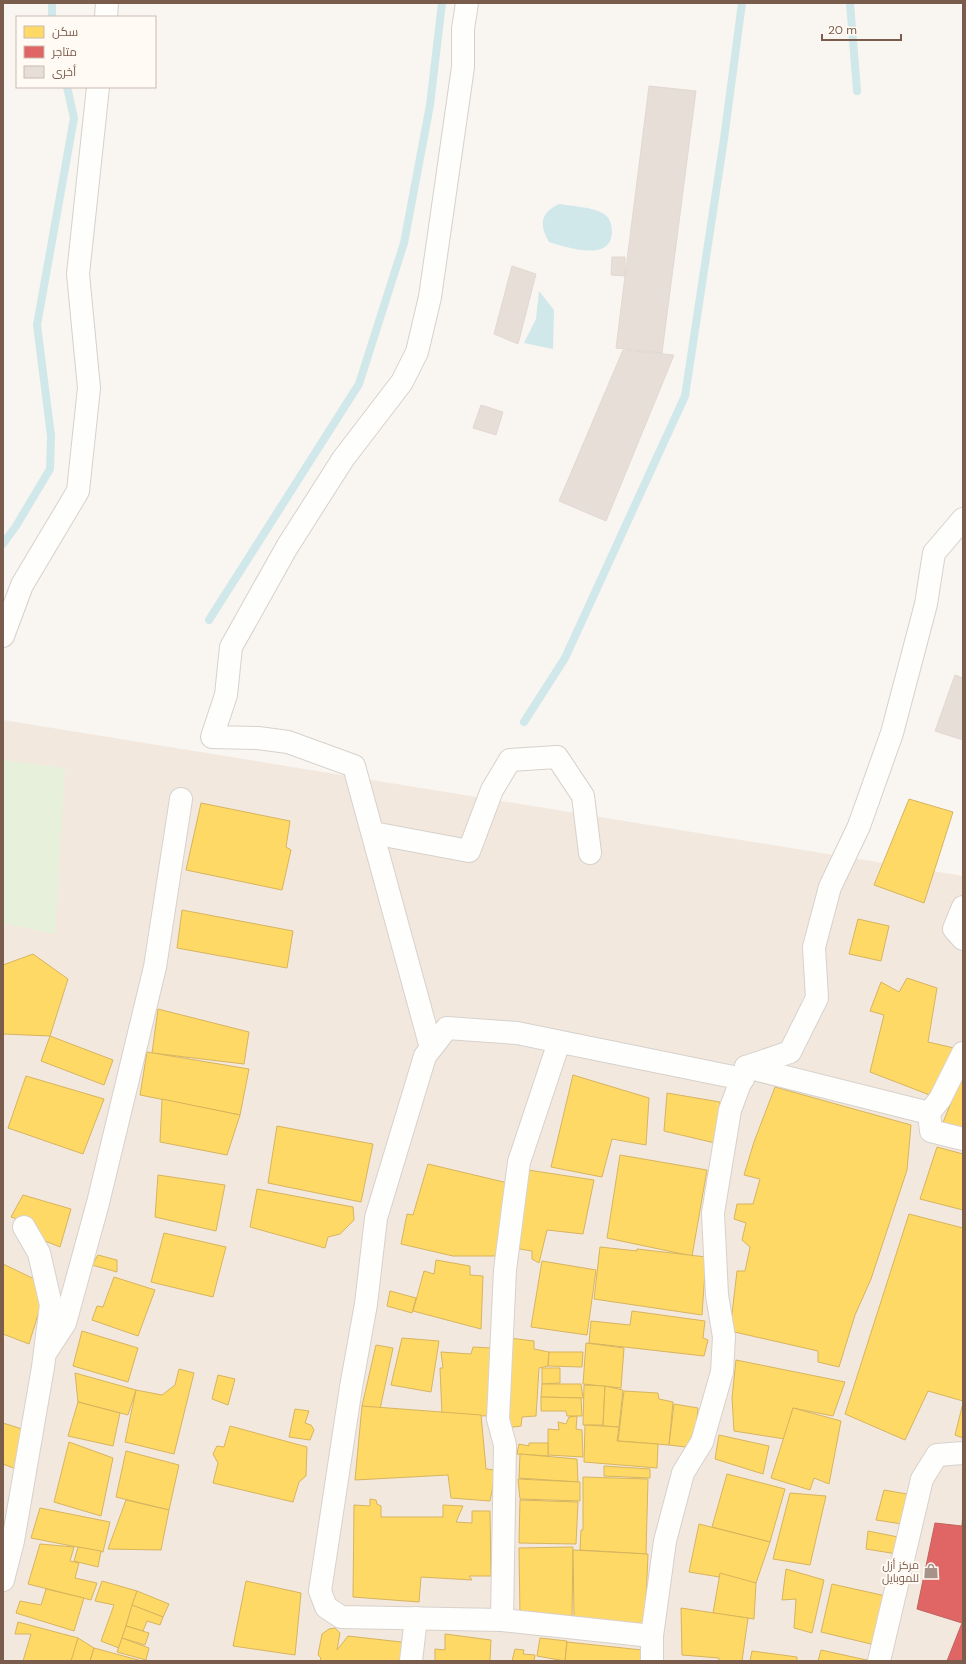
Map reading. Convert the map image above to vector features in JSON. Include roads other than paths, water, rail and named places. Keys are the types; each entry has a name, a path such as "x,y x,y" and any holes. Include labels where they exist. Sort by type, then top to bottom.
{"street":[{"path":"106,16 107,3"},
{"path":"431,1048 354,766 288,742 258,738 212,737 226,695 232,647 287,546 343,460 402,382 417,352 430,297 463,67 463,29 467,3"},
{"path":"3,636 22,585 78,491 89,388 78,274 98,88"},
{"path":"652,1661 652,1636 665,1541 674,1503 683,1472 702,1442 722,1372 724,1337 717,1295 713,1213 730,1110 745,1073 790,1052 817,998 814,947 830,887 859,826 892,733 926,604 934,553 963,519"},
{"path":"372,833 469,851 492,790 510,760 557,757 583,796 590,853"},
{"path":"46,1352 65,1323 98,1203 155,967 181,799"},
{"path":"963,907 954,929 963,939"},
{"path":"652,1636 502,1620 341,1617 326,1607 320,1590 351,1387 366,1304 376,1218 425,1056 447,1028 516,1033 558,1042 745,1073 929,1113"},
{"path":"502,1620 505,1445 498,1419 505,1270 519,1162 558,1042"},
{"path":"963,1052 940,1099 929,1113 931,1131 963,1139"},
{"path":"3,1580 13,1541 46,1352 51,1305 39,1253 24,1227"},
{"path":"883,1660 922,1479 937,1455 963,1453"},
{"path":"411,1661 416,1618"}],"water":[{"path":"559,204 589,208 604,214 612,227 610,242 604,247 596,250 586,250 566,247 549,242 544,230 543,220 548,211"},
{"path":"539,291 554,310 553,349 524,343 536,319"}],"waterway":[{"path":"52,3 52,16"},
{"path":"209,620 359,384 404,243 430,105 442,3"},
{"path":"524,722 565,658 685,396 724,139 742,3"},
{"path":"850,3 857,91"},
{"path":"3,544 16,526 50,469 51,436 37,325 74,118 67,88"}],"place":[{"name":"مركز أزل للموبايل","path":"931,1571"}]}
